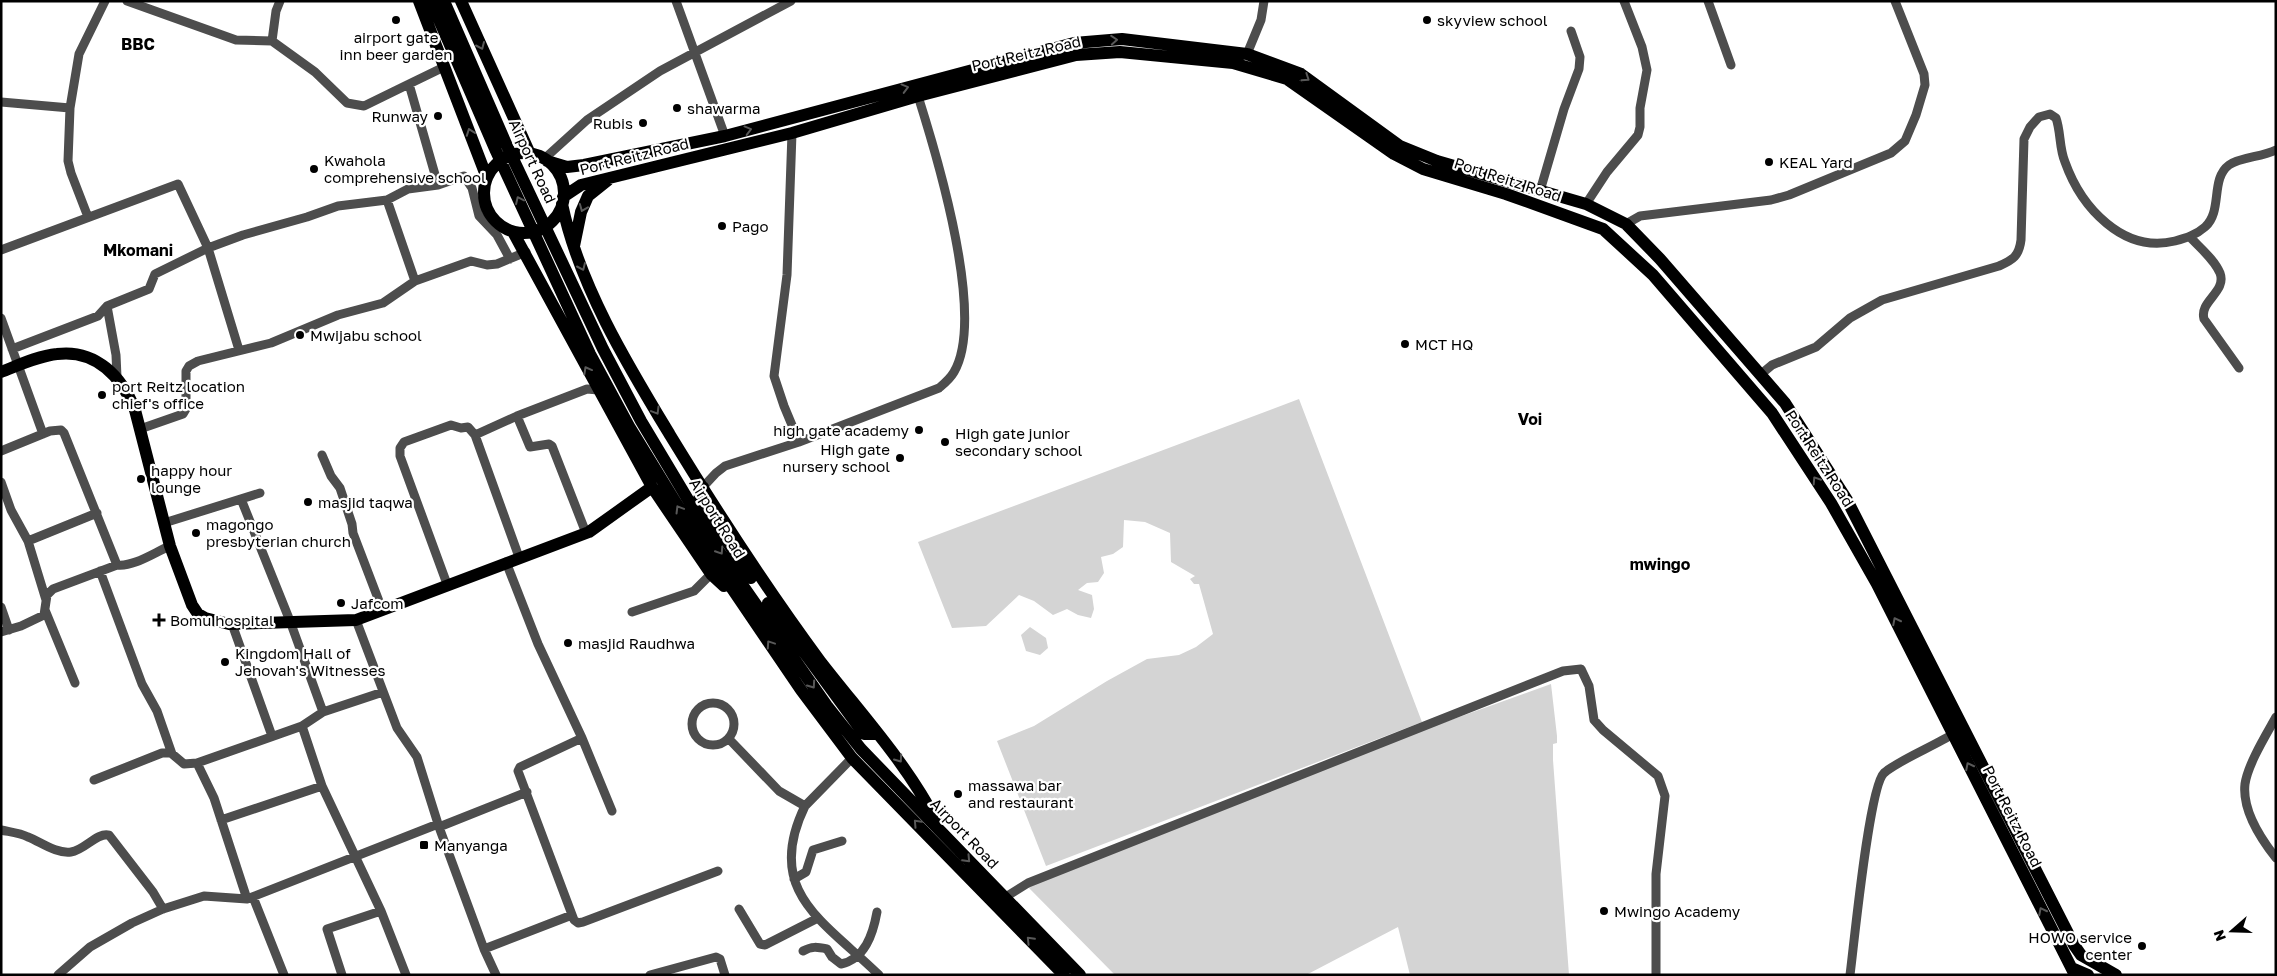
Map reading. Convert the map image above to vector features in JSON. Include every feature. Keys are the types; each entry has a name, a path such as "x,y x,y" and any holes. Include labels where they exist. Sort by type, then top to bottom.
{"main road":[{"path":"419,1 487,178"},
{"name":"Airport Road","path":"431,1 496,151 554,272 576,325 626,419 827,706 861,749 1080,975"},
{"name":"Airport Road","path":"444,1 507,146 590,321 641,421 662,469 695,534 806,697 852,758 1064,975"},
{"path":"461,1 530,154"},
{"path":"739,599 711,574 652,487 598,390 526,252 513,232 495,221 487,209 484,195 487,178 494,167 504,158 516,154 530,154 567,167 584,165 725,136 1074,43 1122,40 1247,54 1301,74 1400,146 1437,161 1586,204 1626,224 1660,259 1785,404 1847,500 2081,955 2116,975"},
{"name":"Port Reitz Road","path":"562,200 581,185 792,133 918,96 1076,55 1120,52 1233,63 1287,79 1394,154 1423,169 1506,194 1604,228 1653,274 1772,413 1831,502 1877,584 2075,972"},
{"path":"545,160 558,173 561,181 562,200 574,247 610,331 652,404 769,589 921,791 944,836"},
{"path":"574,247 581,212 588,196 610,178"},
{"path":"513,232 534,232 546,226 556,216 562,200"},
{"path":"1,372 56,354 77,354 105,366 117,377 130,398 140,429 170,546 194,609 205,618 232,624 356,620 586,533 652,487"},
{"path":"2075,972 2089,975"}],"street":[{"path":"88,217 68,161 70,108 79,54 105,1"},
{"path":"127,1 236,40 272,41 304,63 347,104 364,106 444,67"},
{"path":"272,41 276,11 280,1"},
{"path":"676,1 725,136"},
{"path":"545,160 587,120 660,71 791,1"},
{"path":"1247,54 1261,20 1264,1"},
{"path":"1586,204 1607,172 1638,135 1640,127 1640,108 1648,70 1642,47 1624,1"},
{"path":"1708,1 1731,65"},
{"path":"1626,224 1640,216 1750,203 1789,195 1880,158 1900,147 1905,141 1916,115 1926,85 1924,74 1894,1"},
{"path":"1540,191 1568,96 1579,69 1580,57 1571,32"},
{"path":"409,84 438,185"},
{"path":"703,487 716,472 725,466 799,442 939,388 948,382 955,371 963,339 965,300 952,226 935,151 918,96"},
{"path":"1,102 70,108"},
{"path":"1760,375 1772,365 1816,347 1850,318 1882,300 1999,266 2015,258 2020,249 2021,240 2024,139 2034,122 2044,114 2050,114 2056,118 2065,163 2076,185 2103,220 2117,233 2134,240 2154,244 2190,237 2207,225 2213,216 2222,172 2230,164 2264,156 2276,150"},
{"path":"792,133 787,275 774,376 799,442"},
{"path":"8,346 98,316 107,306 148,289 154,274 208,248 338,206 387,200 408,189 438,185 464,176 472,188 479,216 497,235 510,259"},
{"path":"1,250 178,184 208,248 239,350"},
{"path":"387,200 415,281"},
{"path":"2190,237 2220,273 2219,288 2205,306 2204,319 2239,368"},
{"path":"140,429 183,414 186,409 186,376 189,366 198,360 272,343 338,315 384,303 415,281 471,261 487,265 497,264 526,252"},
{"path":"107,306 116,355 117,377"},
{"path":"1,318 8,346 19,365 43,434"},
{"path":"475,435 517,416 587,389 598,390"},
{"path":"517,416 530,447 549,444 552,446 586,533"},
{"path":"447,584 400,456 400,448 404,442 451,425 461,428 468,427 475,435 519,557"},
{"path":"1,451 43,434 61,430 64,433 117,565"},
{"path":"322,455 331,476 340,488 353,532 382,609"},
{"path":"1,482 11,510 28,540 46,606 74,683"},
{"path":"164,523 260,493"},
{"path":"241,499 290,621 323,712"},
{"path":"28,540 97,514"},
{"path":"1,607 5,631 42,617 47,595 53,589 117,565 126,564 170,546"},
{"path":"506,562 538,644 582,738 612,811"},
{"path":"100,571 142,684 157,712 172,754 184,764 197,763 302,726 323,712 383,692"},
{"path":"632,612 694,591 711,574"},
{"path":"356,620 397,728 417,757 439,826 484,949 496,975"},
{"path":"232,624 272,736"},
{"path":"1004,898 1028,884 1508,693 1564,671 1581,669 1589,686 1594,720 1658,776 1666,796 1656,874 1656,975"},
{"path":"718,703 730,710 734,722 730,739 715,746 708,745 697,738 692,726 695,713 700,707 706,704 718,703"},
{"path":"2276,717 2250,768 2245,785 2252,819 2266,845 2276,858"},
{"path":"302,726 322,786 381,911 406,975"},
{"path":"1850,975 1862,877 1878,781 1895,766 1953,734"},
{"path":"582,738 518,769 572,914 578,923 718,871"},
{"path":"730,739 774,786 805,806"},
{"path":"94,780 162,753 172,754"},
{"path":"852,758 805,806 791,842 791,864 794,879 803,902 879,975"},
{"path":"197,763 210,788 250,898 284,975"},
{"path":"221,820 322,786"},
{"path":"58,975 90,947 132,923 163,909 204,896 250,898 356,855 527,792"},
{"path":"1,830 25,836 48,847 67,852 79,850 102,834 109,834 153,892 163,909"},
{"path":"794,879 806,872 813,850 817,847 842,842"},
{"path":"739,910 760,944 765,945 818,918"},
{"path":"342,975 327,929 381,911"},
{"path":"803,951 810,947 827,949 842,964 860,956 870,937 877,912"},
{"path":"484,949 572,914"},
{"path":"2081,955 2089,975"},
{"path":"650,975 671,971 716,956 720,959 726,975"}],"shaded area":[{"path":"1299,399 1422,722 1046,866 997,741 1034,726 1147,659 1179,655 1196,647 1213,634 1199,584 1194,584 1190,579 1195,576 1171,562 1170,533 1145,522 1124,520 1123,547 1113,554 1101,557 1104,573 1098,582 1087,583 1078,590 1092,595 1094,609 1091,618 1078,615 1067,609 1053,615 1034,601 1019,595 986,626 952,628 918,542"},
{"path":"1030,627 1046,638 1048,648 1040,655 1026,651 1021,635"},
{"path":"1551,684 1557,736 1557,743 1553,744 1553,760 1569,975 1410,975 1398,927 1306,975 1115,975 1028,887 1398,739"}],"place":[{"name":"airport gate inn beer garden","path":"396,20"},
{"name":"skyview school","path":"1427,20"},
{"name":"shawarma","path":"677,108"},
{"name":"Runway","path":"438,116"},
{"name":"Rubis","path":"643,123"},
{"name":"KEAL Yard","path":"1769,162"},
{"name":"Kwahola comprehensive school","path":"314,169"},
{"name":"Pago","path":"722,226"},
{"name":"Mwijabu school","path":"300,335"},
{"name":"MCT HQ","path":"1405,344"},
{"name":"port Reitz location chief's office","path":"102,395"},
{"name":"high gate academy","path":"919,430"},
{"name":"High gate junior secondary school","path":"945,442"},
{"name":"High gate nursery school","path":"900,458"},
{"name":"happy hour lounge","path":"141,479"},
{"name":"masjid taqwa","path":"308,502"},
{"name":"magongo presbyterian church","path":"196,533"},
{"name":"Jafcom","path":"341,603"},
{"name":"Bomu hospital","path":"159,620"},
{"name":"masjid Raudhwa","path":"568,643"},
{"name":"Kingdom Hall of Jehovah's Witnesses","path":"225,662"},
{"name":"massawa bar and restaurant","path":"958,794"},
{"name":"Manyanga","path":"424,845"},
{"name":"Mwingo Academy","path":"1604,911"},
{"name":"HOWO service center","path":"2142,946"}],"district":[{"name":"BBC","path":"138,44"},
{"name":"Mkomani","path":"138,250"},
{"name":"Voi","path":"1530,419"},
{"name":"mwingo","path":"1660,564"}]}
